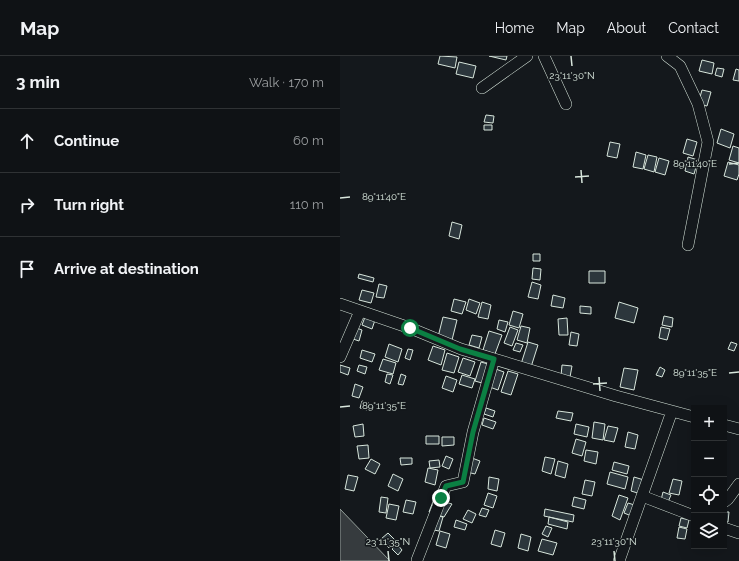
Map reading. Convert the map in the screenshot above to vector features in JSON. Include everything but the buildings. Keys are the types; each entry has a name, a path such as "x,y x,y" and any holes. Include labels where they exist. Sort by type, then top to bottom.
{"street":[{"path":"482,88 527,56"},
{"path":"544,56 566,104"},
{"path":"667,56 680,66 698,104 708,142 688,245"},
{"path":"340,304 410,328 460,349 691,416"},
{"path":"340,357 360,311"},
{"path":"417,560 446,486 463,482 473,432 494,359"},
{"path":"619,561 672,411"},
{"path":"727,426 739,429"},
{"path":"727,500 739,484"},
{"path":"642,496 691,515"},
{"path":"727,529 739,533"}],"shaded area":[{"path":"340,509 390,561 340,561"}],"route":[{"path":"410,328 460,349 494,359 473,432 463,482 446,486 441,498"}]}
